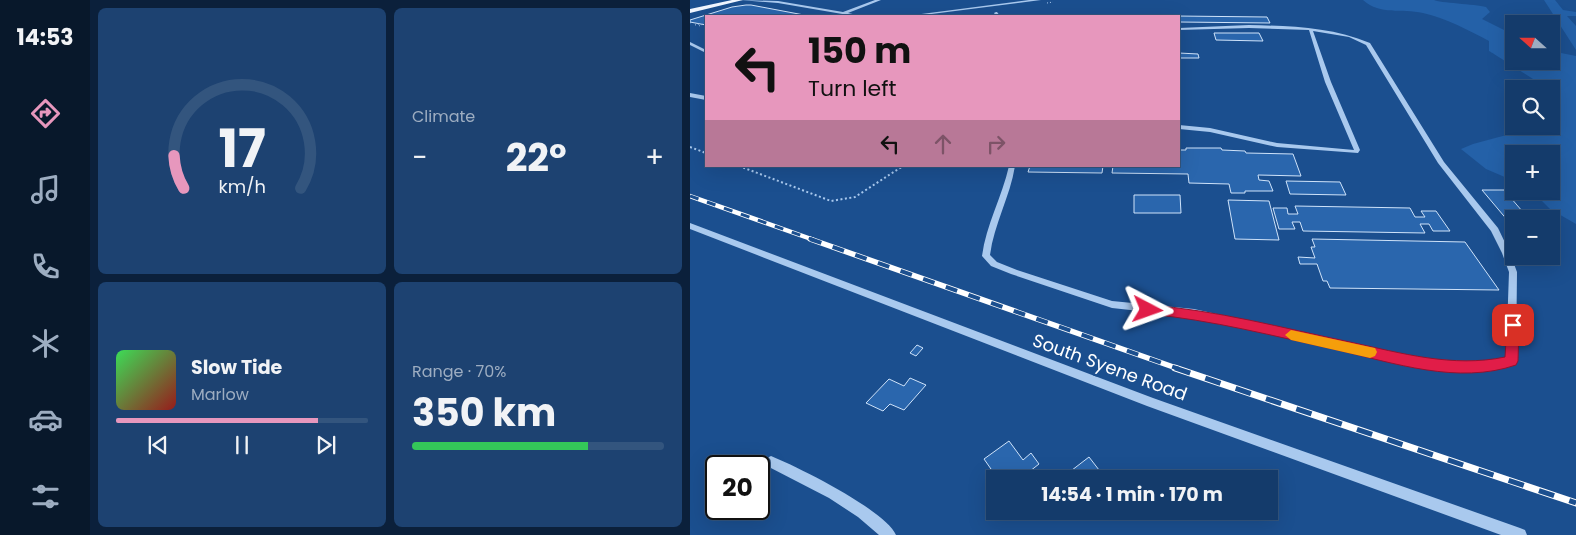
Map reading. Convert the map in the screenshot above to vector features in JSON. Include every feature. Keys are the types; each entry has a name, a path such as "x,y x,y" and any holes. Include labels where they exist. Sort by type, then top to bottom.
{"main road":[{"path":"690,11 715,0"},
{"path":"690,11 740,0"}],"street":[{"path":"740,0 777,1 851,15"},
{"path":"842,14 879,0"},
{"path":"930,15 951,14 1040,0"},
{"path":"1012,167 1010,182 989,234 986,256 994,264 1014,272 1112,304 1194,313 1430,365 1490,366 1511,361 1513,272 1495,230 1442,163 1368,44 1359,38 1343,34 1311,30 1236,27 1180,30"},
{"path":"1180,127 1210,130 1277,145 1356,152 1357,150 1328,82 1311,30"},
{"path":"690,43 705,51"},
{"path":"690,95 705,98"},
{"name":"South Syene Road","path":"690,226 1151,402 1497,531 1520,535"},
{"path":"771,462 797,474 868,515 889,535"}],"path":[{"path":"696,25 703,24"},
{"path":"690,147 705,154"},
{"path":"742,167 831,201 855,198 902,167"}],"shaded area":[{"path":"1363,0 1434,0 1486,7 1490,12 1482,19 1505,30 1505,61 1489,51 1489,41 1440,18 1423,13 1384,10 1370,5"},
{"path":"1544,0 1555,0 1563,10 1576,12 1576,16 1567,16 1576,26 1576,50 1560,25 1560,15 1554,15"},
{"path":"1560,53 1576,56 1576,224 1560,215 1560,210 1552,210 1541,200 1560,200 1560,145 1505,145 1505,177 1486,169 1461,149 1506,135 1560,135 1560,80 1535,80 1519,70 1560,70"}],"building":[{"path":"751,5 804,15 706,15 732,7"},
{"path":"705,15 705,25 690,22 690,20"},
{"path":"1180,16 1267,17 1270,23 1180,22"},
{"path":"1214,33 1259,33 1263,41 1216,40"},
{"path":"1180,53 1198,54 1199,58 1180,58"},
{"path":"1186,148 1221,148 1222,150 1245,151 1246,153 1293,154 1301,176 1258,175 1259,180 1269,181 1273,191 1231,193 1229,184 1189,183 1188,174 1112,173 1113,167 1180,167 1180,150 1186,150"},
{"path":"1030,167 1103,167 1102,173 1028,172"},
{"path":"1286,181 1340,182 1346,195 1290,194"},
{"path":"1482,190 1504,190 1505,200 1513,200 1521,210 1505,210 1505,217"},
{"path":"1134,195 1180,195 1181,213 1134,213"},
{"path":"1228,200 1269,201 1279,240 1235,239"},
{"path":"1295,206 1410,208 1415,217 1425,217 1421,211 1436,211 1450,231 1433,231 1429,224 1420,224 1425,233 1303,231 1300,222 1292,222 1295,229 1279,229 1273,208 1287,208 1288,214 1298,214"},
{"path":"1312,239 1465,242 1499,290 1330,288 1327,281 1323,281 1317,264 1300,264 1298,257 1315,258 1311,247 1315,247"},
{"path":"917,345 923,348 916,356 910,353"},
{"path":"910,378 926,385 904,410 890,404 883,411 866,403 889,379 904,386"},
{"path":"1009,441 1023,460 1031,453 1039,464 1031,470 989,470 991,469 984,459"},
{"path":"1089,457 1099,470 1072,470"}],"railway":[{"path":"690,196 814,240"},
{"path":"810,239 1179,369"},
{"path":"1175,368 1576,503"}],"slow traffic":[{"path":"1291,335 1370,352"}],"route":[{"path":"1148,310 1194,313 1430,365 1490,366 1511,361 1513,325"}]}
